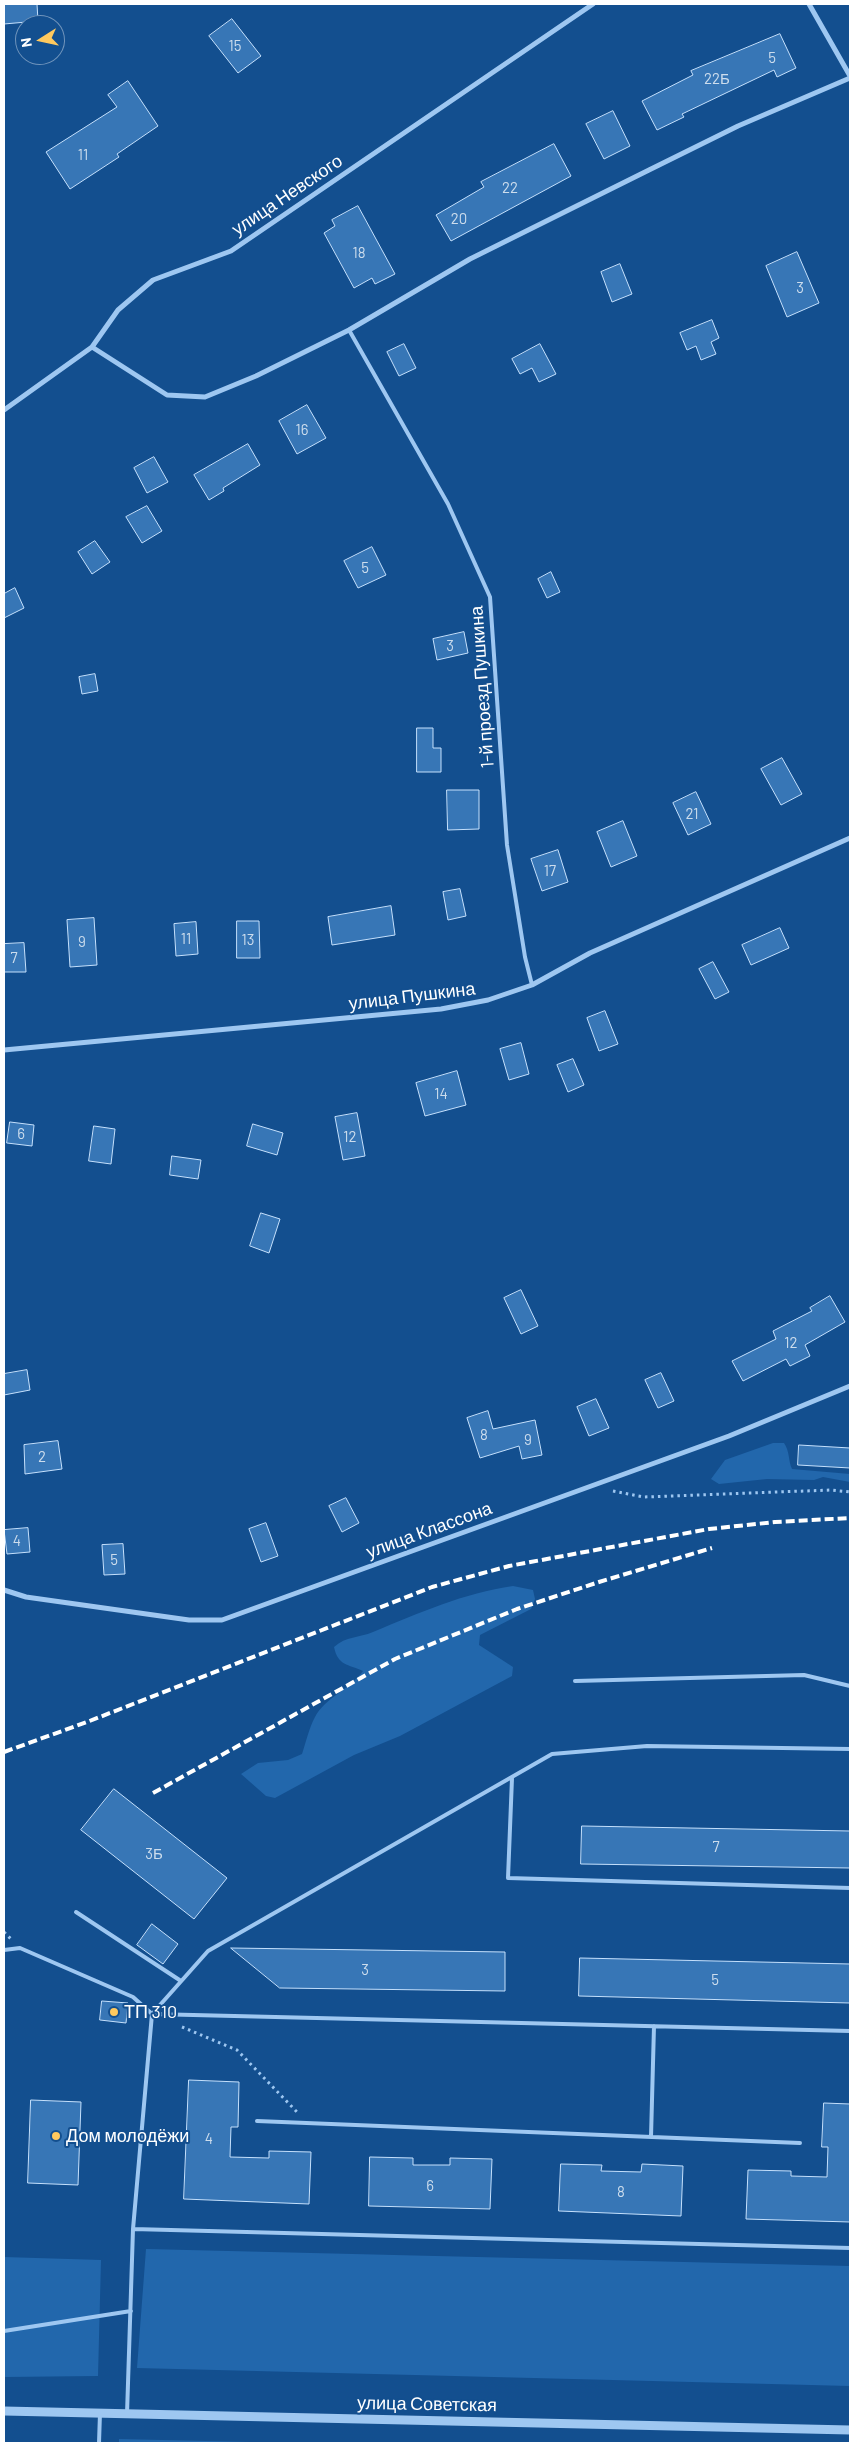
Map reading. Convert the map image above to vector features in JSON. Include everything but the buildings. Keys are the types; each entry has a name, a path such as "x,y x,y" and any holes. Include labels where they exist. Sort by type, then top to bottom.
{"street":[{"name":"улица Невского","path":"4,410 92,347 118,310 153,280 231,251 593,4"},
{"path":"92,347 167,395 205,397 256,376 349,330 470,259 738,126 850,77 809,4"},
{"name":"улица Пушкина","path":"4,1050 441,1009 488,1000 532,985 590,953 850,838"},
{"name":"улица Классона","path":"4,1590 26,1597 189,1620 222,1620 730,1436 850,1386"},
{"name":"улица Советская","path":"4,2411 850,2430"}],"lane":[{"name":"1-й проезд Пушкина","path":"349,330 448,504 490,597 507,845 525,957 532,985"},
{"path":"575,1680 804,1675 850,1686"},
{"path":"127,2414 134,2229 152,2014 208,1951 552,1754 647,1746 850,1749"},
{"path":"512,1778 508,1878 850,1888"},
{"path":"76,1912 181,1981"},
{"path":"4,1950 20,1948 133,1997 152,2014 850,2031"},
{"path":"651,2137 654,2026"},
{"path":"257,2121 800,2143"},
{"path":"134,2229 850,2248"},
{"path":"4,2331 131,2311"},
{"path":"99,2443 100,2413"}],"path":[{"path":"590,1486 644,1497 831,1490 850,1492"},
{"path":"178,2025 237,2050 308,2123"}],"shaded area":[{"path":"773,1443 784,1443 792,1469 850,1474 850,1482 823,1477 814,1480 767,1479 719,1484 711,1479 725,1460"},
{"path":"513,1586 533,1590 535,1599 531,1609 480,1635 479,1645 513,1667 512,1676 400,1736 354,1755 275,1798 266,1796 241,1774 258,1763 288,1760 302,1754 311,1726 319,1710 363,1671 348,1665 338,1658 334,1647 339,1643 477,1593"},
{"path":"146,2249 850,2266 850,2386 137,2368"},
{"path":"4,2257 101,2260 98,2376 4,2377"},
{"path":"119,2439 294,2443 119,2443"}],"railway":[{"path":"4,1752 87,1722 432,1587 509,1566 709,1529 775,1522 850,1518"},
{"path":"153,1793 395,1659 517,1609 712,1548"}],"place":[{"name":"ТП 310","path":"114,2012"},
{"name":"Дом молодёжи","path":"56,2136"}]}
